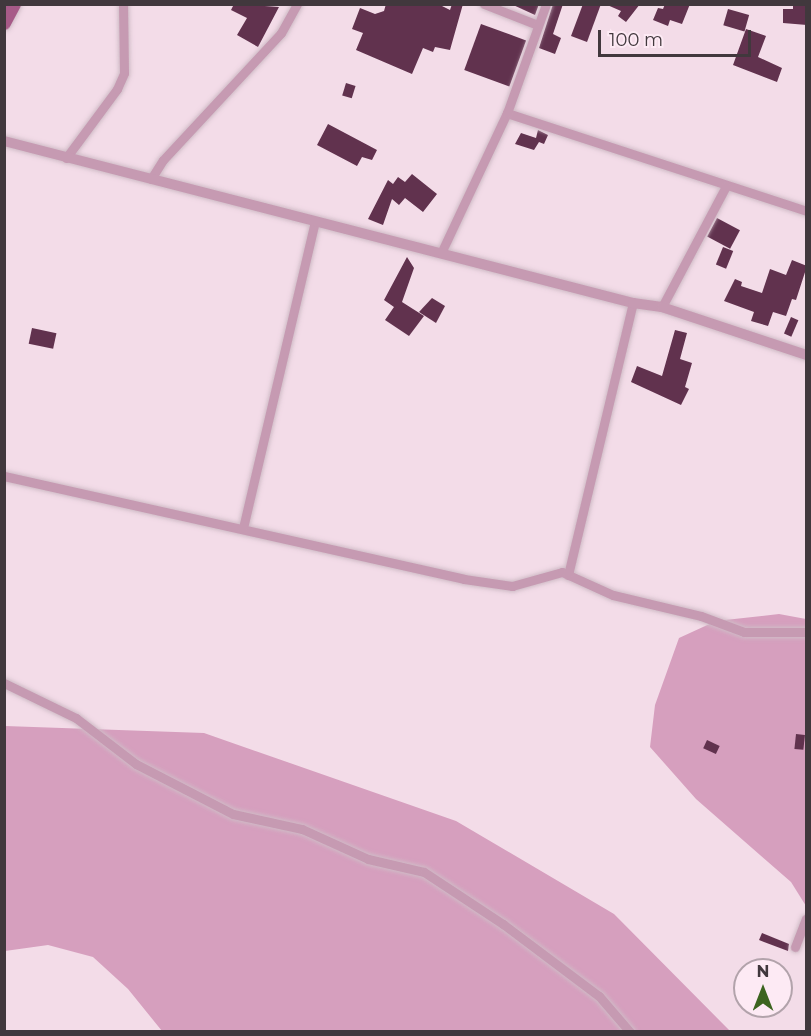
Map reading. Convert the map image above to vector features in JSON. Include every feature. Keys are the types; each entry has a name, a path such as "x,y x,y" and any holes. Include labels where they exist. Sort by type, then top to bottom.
{"main road":[{"path":"4,23 14,4"}],"street":[{"path":"66,158 117,89 124,73 123,4"},
{"path":"151,179 163,160 281,33 297,4"},
{"path":"484,4 538,25"},
{"path":"441,253 507,113 546,4"},
{"path":"507,113 807,211"},
{"path":"4,141 633,303 662,307 807,355"},
{"path":"662,307 726,186"},
{"path":"243,528 315,221"},
{"path":"568,575 633,303"},
{"path":"4,476 501,586 548,573 568,575 613,596 701,616 744,632 807,632"},
{"path":"4,683 76,718 136,764 233,814 302,829 368,860 424,872 503,924 599,996 630,1032"},
{"path":"795,947 807,919"}],"shaded area":[{"path":"779,614 806,619 806,906 791,882 696,799 650,747 655,705 679,638 716,621"},
{"path":"5,726 204,733 456,821 614,914 730,1031 162,1031 128,989 93,957 48,945 5,951"}],"building":[{"path":"234,4 279,7 258,47 237,35 247,18 231,10"},
{"path":"386,4 438,4 450,10 452,4 463,4 450,50 435,47 433,52 423,48 412,74 356,50 363,33 352,29 360,8 375,14 384,11"},
{"path":"511,4 539,4 535,15"},
{"path":"553,4 563,4 553,34 561,38 555,54 539,48"},
{"path":"583,4 601,4 587,42 571,36"},
{"path":"605,4 640,4 626,22 618,16 621,11"},
{"path":"665,4 690,4 682,24 670,20 668,26 653,20 658,8 663,9"},
{"path":"793,4 807,4 807,25 783,23 783,9 793,9"},
{"path":"728,9 749,15 744,31 723,25"},
{"path":"481,24 526,40 509,86 464,70"},
{"path":"746,29 766,36 758,57 782,68 777,82 733,65"},
{"path":"346,83 356,86 352,98 342,95"},
{"path":"328,124 377,150 372,160 362,157 357,166 317,145"},
{"path":"538,130 548,135 544,144 539,142 534,150 515,144 521,133 536,138"},
{"path":"412,174 437,194 423,212 405,198 399,205 392,199 383,225 368,219 388,180 393,184 398,177 405,182"},
{"path":"717,218 740,230 730,249 707,237"},
{"path":"723,247 733,251 726,269 716,265"},
{"path":"407,257 414,268 402,302 424,316 409,336 385,320 394,307 384,300"},
{"path":"792,260 807,266 796,300 792,299 786,316 773,312 768,326 751,321 754,312 724,301 735,279 742,282 741,286 762,293 770,269 786,275"},
{"path":"432,298 445,306 436,323 419,312"},
{"path":"791,317 798,320 791,337 784,334"},
{"path":"32,328 56,333 53,349 29,344"},
{"path":"675,330 687,333 680,359 692,363 685,387 689,389 681,405 631,382 637,366 662,376"},
{"path":"796,734 805,735 803,750 794,749"},
{"path":"707,740 720,746 716,754 703,748"},
{"path":"762,933 789,944 788,951 759,940"}]}
